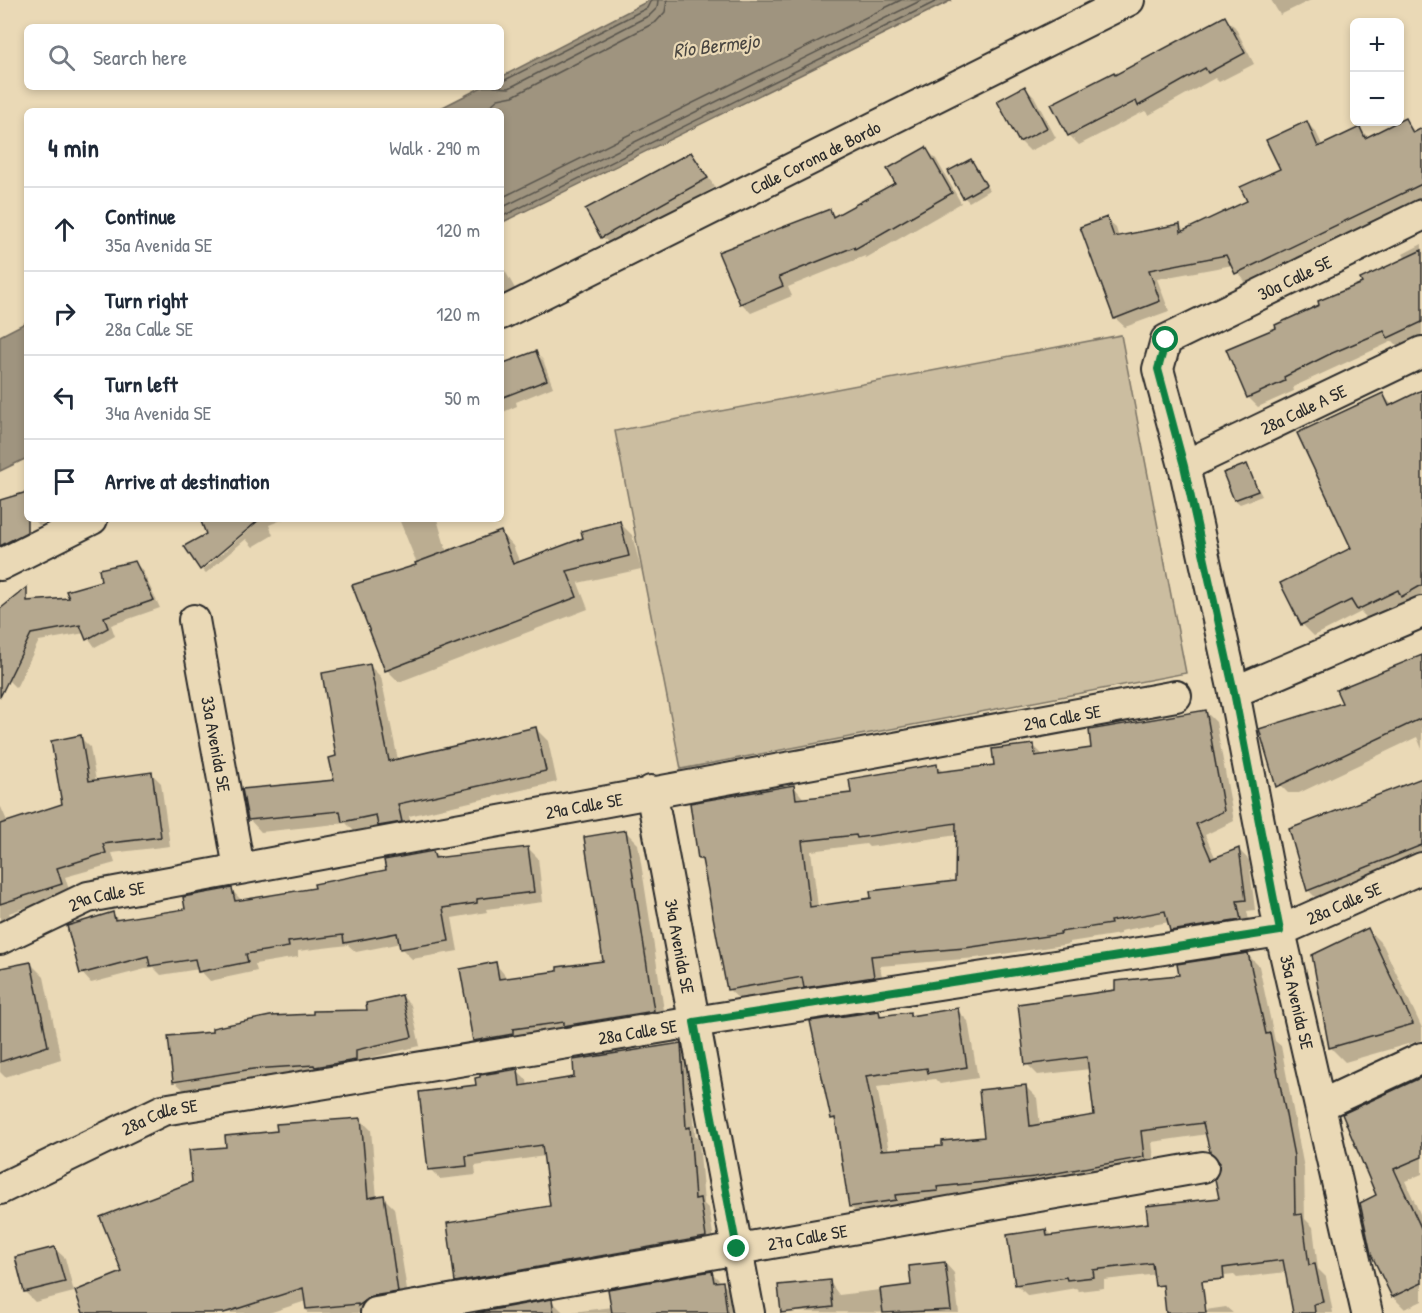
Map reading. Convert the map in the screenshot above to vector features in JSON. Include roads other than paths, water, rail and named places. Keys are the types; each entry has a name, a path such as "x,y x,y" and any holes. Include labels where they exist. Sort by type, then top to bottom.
{"street":[{"name":"Calle Corona de Bordo","path":"504,312 1129,0"},
{"name":"30a Calle SE","path":"1166,340 1422,215"},
{"name":"35a Avenida SE","path":"1166,340 1158,369 1184,466 1234,692 1280,931 1367,1313"},
{"name":"28a Calle A SE","path":"1184,466 1422,352"},
{"path":"0,565 86,522"},
{"path":"1234,692 1422,612"},
{"name":"33a Avenida SE","path":"194,620 239,868"},
{"name":"29a Calle SE","path":"0,939 88,897 651,791 1176,696"},
{"name":"34a Avenida SE","path":"651,791 749,1313"},
{"name":"28a Calle SE","path":"0,1189 163,1110 694,1022 1280,931 1422,868"},
{"path":"1321,1105 1422,1058"},
{"name":"27a Calle SE","path":"376,1313 1203,1167"}],"water":[{"name":"Río Bermejo","path":"650,0 952,0 504,222 504,108 441,108 476,90 504,90 504,75"},
{"path":"24,324 24,459 0,471 0,336"}]}
